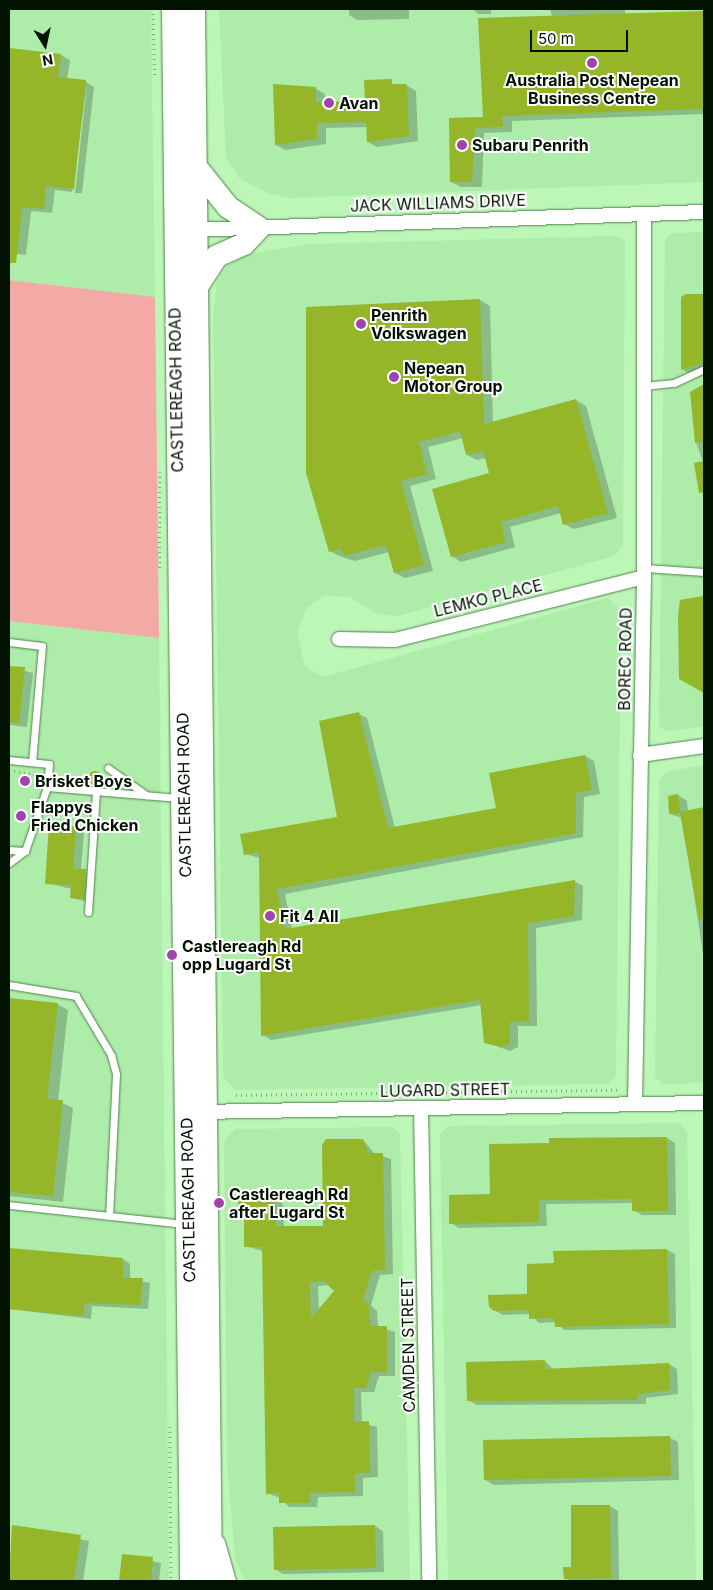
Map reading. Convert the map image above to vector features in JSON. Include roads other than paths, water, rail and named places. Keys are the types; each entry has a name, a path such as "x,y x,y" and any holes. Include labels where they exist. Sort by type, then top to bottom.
{"main road":[{"name":"CASTLEREAGH ROAD","path":"173,9 174,230 184,797 198,1112 211,1581"},
{"name":"CASTLEREAGH ROAD","path":"191,1581 189,1224 198,1112 198,285 194,9"},
{"path":"196,167 228,207 259,228 244,244 217,256 198,285"}],"street":[{"name":"JACK WILLIAMS DRIVE","path":"174,230 704,212"},
{"name":"BOREC ROAD","path":"635,1104 644,572 644,214"},
{"name":"LEMKO PLACE","path":"339,639 395,640 644,572"},
{"path":"640,755 704,746"},
{"name":"LUGARD STREET","path":"198,1112 704,1103"},
{"name":"CAMDEN STREET","path":"421,1108 429,1581"},
{"path":"210,1506 229,1581"}],"lane":[{"path":"644,386 674,382 704,369"},
{"path":"644,572 704,572"},
{"path":"9,642 42,646 32,762"},
{"path":"9,760 50,764 47,787 26,851 9,863"},
{"path":"108,768 151,797"},
{"path":"47,787 151,797 184,797"},
{"path":"88,912 96,792"},
{"path":"9,850 26,851"},
{"path":"9,985 76,996 111,1055 116,1074 109,1216"},
{"path":"9,1205 189,1224"}],"place":[{"name":"Australia Post Nepean Business Centre","path":"592,63"},
{"name":"Avan","path":"329,103"},
{"name":"Subaru Penrith","path":"462,145"},
{"name":"Penrith Volkswagen","path":"361,324"},
{"name":"Nepean Motor Group","path":"394,377"},
{"name":"Brisket Boys","path":"25,781"},
{"name":"Flappys Fried Chicken","path":"21,816"},
{"name":"Fit 4 All","path":"270,916"},
{"name":"Castlereagh Rd opp Lugard St","path":"172,955"},
{"name":"Castlereagh Rd after Lugard St","path":"219,1203"}]}
